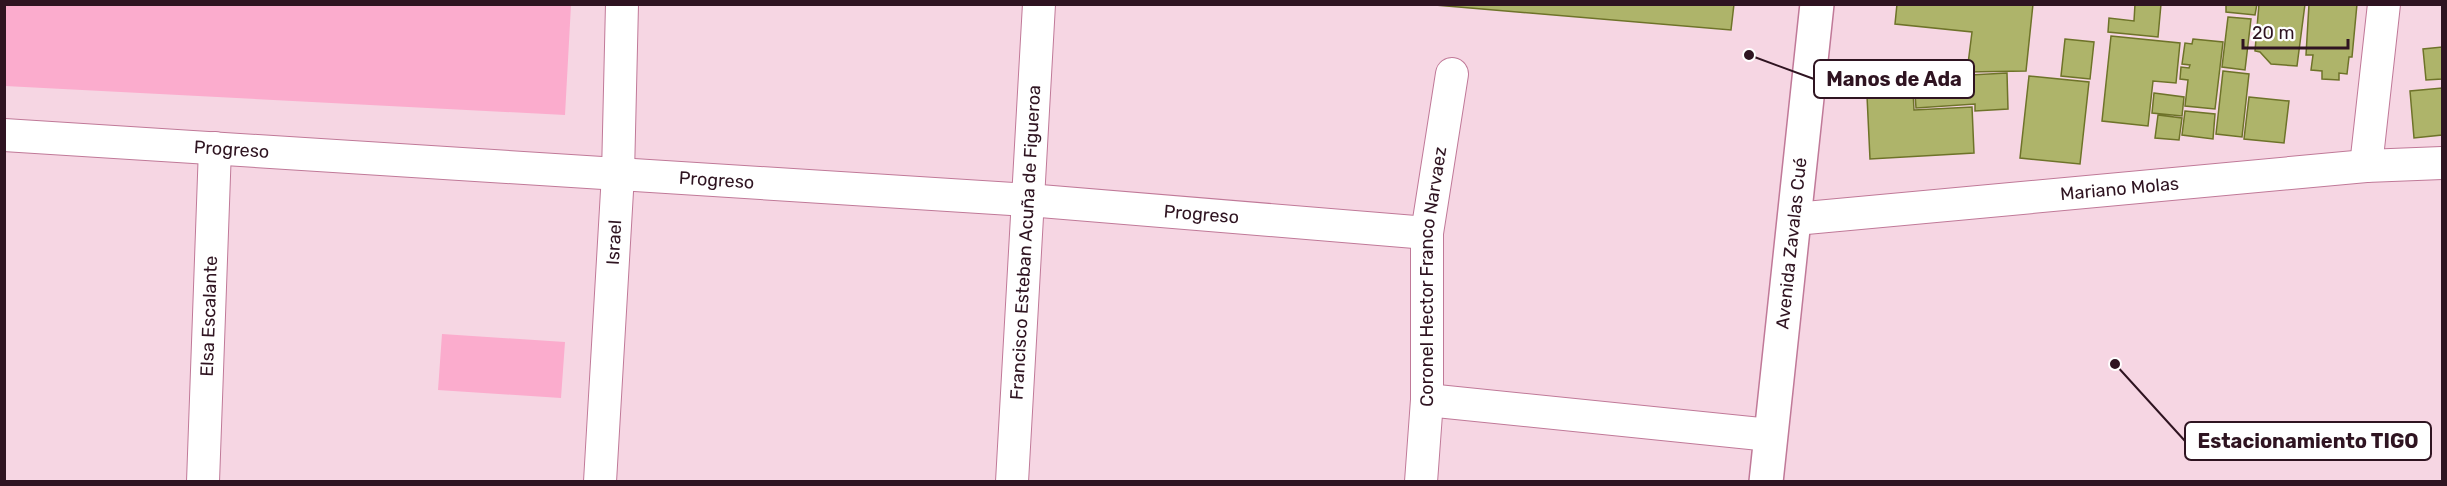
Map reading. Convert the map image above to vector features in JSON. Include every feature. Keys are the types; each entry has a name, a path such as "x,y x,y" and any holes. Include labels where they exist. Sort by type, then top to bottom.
{"main road":[{"name":"Avenida Zavalas Cué","path":"1766,482 1817,4"}],"street":[{"name":"Israel","path":"600,482 618,174 622,4"},
{"name":"Francisco Esteban Acuña de Figueroa","path":"1012,482 1040,4"},
{"path":"2366,166 2384,4"},
{"name":"Coronel Hector Franco Narvaez","path":"1421,482 1427,400 1427,233 1452,74"},
{"name":"Progreso","path":"4,135 1028,200 1427,233"},
{"name":"Elsa Escalante","path":"203,482 215,148"},
{"name":"Mariano Molas","path":"1795,219 2366,166 2442,162"},
{"path":"1427,400 1770,435"}],"shaded area":[{"path":"4,5 571,5 565,115 5,86"},
{"path":"442,334 565,342 561,398 438,390"}],"building":[{"path":"1423,4 1734,4 1731,30"},
{"path":"1897,4 2033,4 2026,71 1967,72 1972,32 1895,24"},
{"path":"2135,4 2161,4 2158,37 2108,32 2109,18 2134,21"},
{"path":"2226,4 2257,4 2255,15 2226,12"},
{"path":"2259,4 2305,4 2297,66 2271,64 2260,52 2255,51"},
{"path":"2309,4 2357,4 2352,57 2349,57 2347,74 2339,73 2339,80 2322,79 2322,71 2311,70 2313,55 2306,55"},
{"path":"2228,17 2251,19 2245,70 2222,67"},
{"path":"2111,36 2180,43 2176,83 2153,81 2148,126 2102,121"},
{"path":"2065,39 2094,42 2090,79 2061,76"},
{"path":"2193,39 2223,42 2215,109 2185,106 2188,80 2180,79 2181,67 2189,68 2190,65 2182,64 2185,43 2192,44"},
{"path":"2442,47 2442,79 2426,80 2423,49"},
{"path":"2223,71 2249,74 2242,137 2216,134"},
{"path":"1912,72 1914,110 1972,107 1974,153 1870,159 1866,75"},
{"path":"2007,73 2008,109 1975,111 1975,104 1916,108 1914,78"},
{"path":"2029,76 2089,82 2080,164 2020,158"},
{"path":"2442,88 2442,135 2414,138 2410,91"},
{"path":"2154,93 2184,97 2182,116 2152,113"},
{"path":"2249,97 2289,101 2284,143 2244,139"},
{"path":"2185,111 2215,114 2213,139 2182,135"},
{"path":"2158,115 2182,118 2179,140 2155,138"}],"place":[{"name":"Manos de Ada","path":"1749,55"},
{"name":"Estacionamiento TIGO","path":"2115,364"}]}
